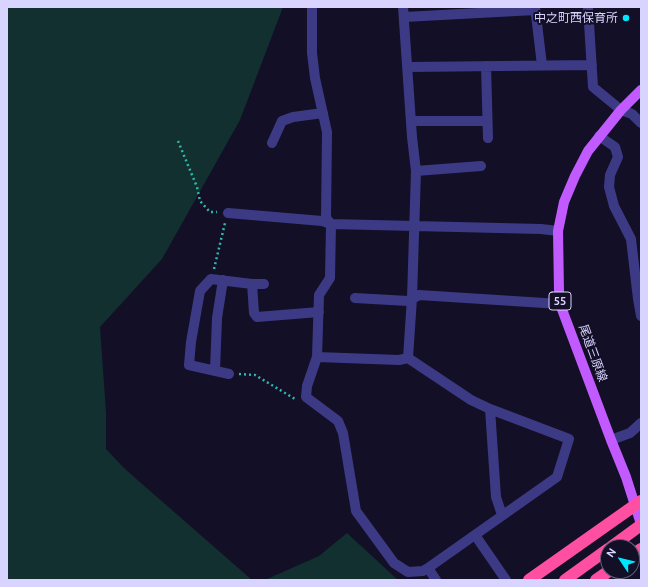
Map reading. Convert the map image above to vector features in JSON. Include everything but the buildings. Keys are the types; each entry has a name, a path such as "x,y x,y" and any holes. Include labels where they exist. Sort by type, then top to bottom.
{"highway":[{"path":"529,580 638,504"},
{"path":"622,539 641,525"},
{"path":"565,580 600,555"}],"main road":[{"name":"尾道三原線","path":"641,90 599,136 588,151 564,202 558,231 558,291 560,304 611,440 638,504 641,525"}],"street":[{"path":"312,7 312,53 315,78 327,132 326,218 331,224 330,278 320,295 317,357 307,386 306,397 338,421 343,433 356,511 394,563 408,572 423,571 557,477 569,439 490,409 471,400 408,358 399,360 317,357"},
{"path":"588,7 593,87 622,110 632,114 641,123"},
{"path":"408,358 416,226 416,171 403,12 535,9 542,65"},
{"path":"408,67 592,65"},
{"path":"486,66 488,138"},
{"path":"272,143 282,121 292,117 323,113"},
{"path":"411,121 487,121"},
{"path":"599,136 615,147 618,157 610,175 609,187 614,206 631,239 639,291 641,316"},
{"path":"416,171 481,166"},
{"path":"228,213 322,221 331,224 541,229 558,231"},
{"path":"229,374 189,366 190,342 200,291 211,279 264,284"},
{"path":"215,371 217,318 223,280"},
{"path":"252,284 254,313 257,317 319,312"},
{"path":"356,298 408,301 419,294 560,304"},
{"path":"490,409 496,497 502,515"},
{"path":"611,440 630,433 641,423"},
{"path":"475,534 506,580"},
{"path":"428,568 436,580"}],"path":[{"path":"178,141 197,187 200,201 210,212 228,213 211,279"},
{"path":"229,374 255,375 298,401"}],"green space":[{"path":"7,7 283,7 240,120 162,259 100,327 106,412 106,449 125,469 252,580 7,580"},
{"path":"347,533 398,580 252,580 267,579 319,556"}],"place":[{"name":"中之町西保育所","path":"626,18"}]}
